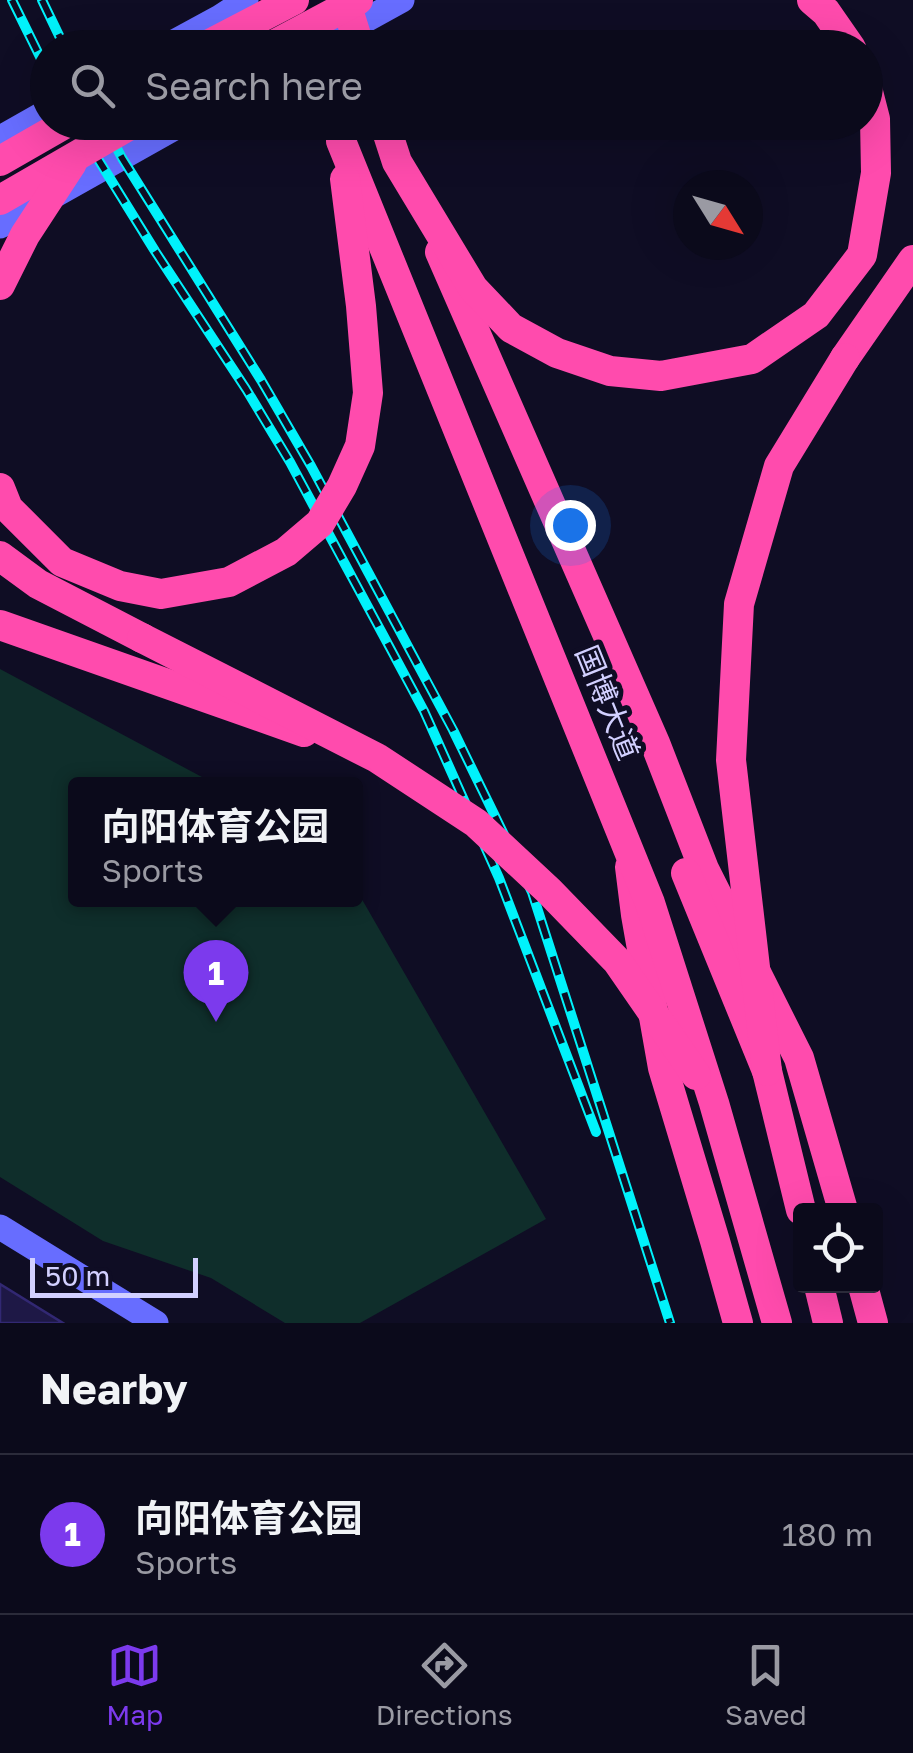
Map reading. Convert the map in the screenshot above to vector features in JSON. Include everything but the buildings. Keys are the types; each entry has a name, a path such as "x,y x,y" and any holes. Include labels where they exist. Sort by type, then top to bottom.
{"highway":[{"path":"273,0 289,30"},
{"path":"283,0 292,30"},
{"path":"236,30 294,0"},
{"path":"333,0 346,30"},
{"path":"345,0 349,30"},
{"path":"302,30 358,0"},
{"path":"812,0 838,30"},
{"path":"0,161 37,140"},
{"path":"0,200 104,140"},
{"path":"0,488 8,508 62,562 120,586 161,594 228,582 286,552 320,523 360,446 368,393 337,140"},
{"name":"国博大道","path":"340,140 650,902 778,1323"},
{"path":"341,140 621,794 636,915 662,1068 738,1323"},
{"name":"国博大道","path":"390,140 766,1071 799,1203"},
{"path":"392,140 655,743 704,869 800,1058 841,1203"},
{"path":"397,162 472,288 511,328 556,353 610,371 662,376 752,359 816,315 862,254 876,173 875,140"},
{"path":"0,285 25,235 75,157"},
{"path":"766,1071 731,760 739,604 779,466 845,358 913,260"},
{"path":"0,556 38,584 377,758 476,823 618,961 714,1103"},
{"path":"0,625 377,758"},
{"path":"821,1293 828,1323"},
{"path":"865,1293 873,1323"}],"main road":[{"path":"196,30 246,0"},
{"path":"366,30 402,0"},
{"path":"0,138 30,121"},
{"path":"0,226 152,140"},
{"path":"0,1227 156,1323"}],"green space":[{"path":"0,669 202,777 68,777 68,907 363,907 363,901 546,1219 360,1323 285,1323 211,1278 103,1241 0,1177"}],"railway":[{"path":"12,0 30,36"},
{"path":"42,0 56,30"},
{"path":"86,140 290,462 424,711 499,878 596,1132"},
{"path":"112,140 311,466 453,730 532,892 670,1323"}],"place":[{"name":"向阳体育公园","path":"216,1022"}]}
